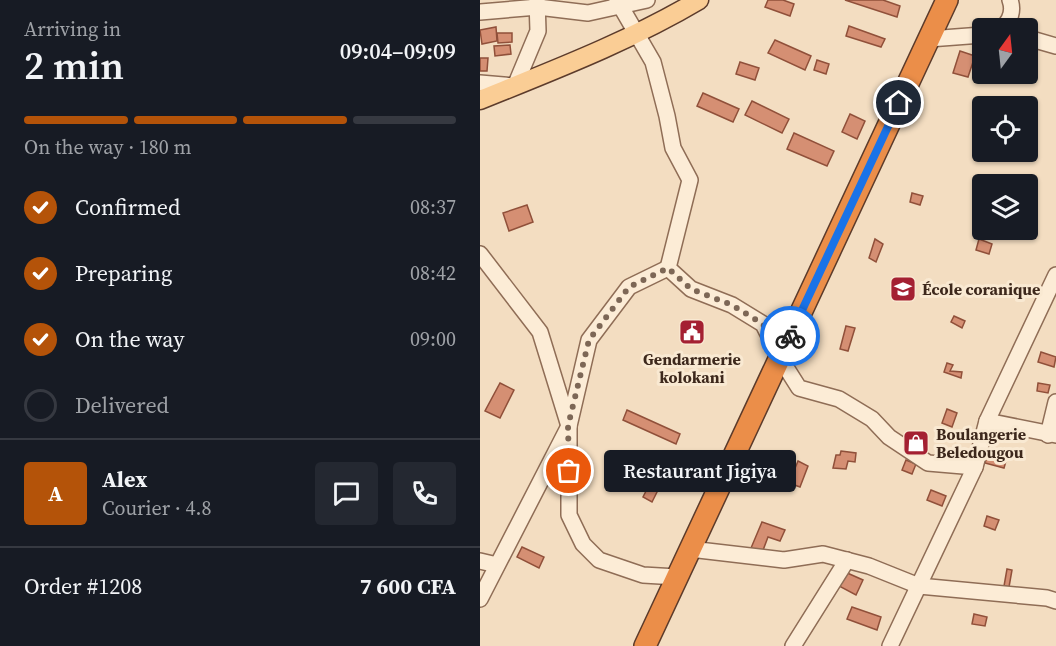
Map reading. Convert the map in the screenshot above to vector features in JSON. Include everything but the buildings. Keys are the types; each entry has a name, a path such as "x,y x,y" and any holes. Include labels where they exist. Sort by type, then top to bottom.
{"highway":[{"path":"645,646 947,0"}],"main road":[{"path":"480,100 604,49 669,18 699,0"}],"street":[{"path":"480,12 538,3 588,13 619,3 647,0"},
{"path":"1010,0 1012,3 1010,18"},
{"path":"480,83 515,86 538,31 538,3"},
{"path":"480,598 568,426 589,340 629,287 668,268 690,180 673,148 653,62 619,3"},
{"path":"929,39 972,36"},
{"path":"1038,41 1056,46"},
{"path":"480,254 540,332 568,426 569,515 583,544 599,560 643,575 677,577"},
{"path":"668,268 691,289 732,305 763,324 780,358 799,388 838,399 872,419 889,437 928,463 975,467"},
{"path":"890,646 975,467 987,422 1056,276"},
{"path":"987,422 1052,435 1056,402"},
{"path":"690,549 784,560 823,555 869,566 918,586 1047,598 1056,601"},
{"path":"793,646 847,560"},
{"path":"480,561 497,565"}],"way so far":[{"path":"569,471 568,426 589,340 629,287 668,268 691,289 732,305 763,324 780,358 790,336"}],"place":[{"name":"École coranique","path":"903,289"},
{"name":"Gendarmerie kolokani","path":"692,332"},
{"name":"Boulangerie Beledougou","path":"916,443"},
{"name":"Restaurant Jigiya","path":"569,471"}],"route":[{"path":"790,336 899,103"}]}
